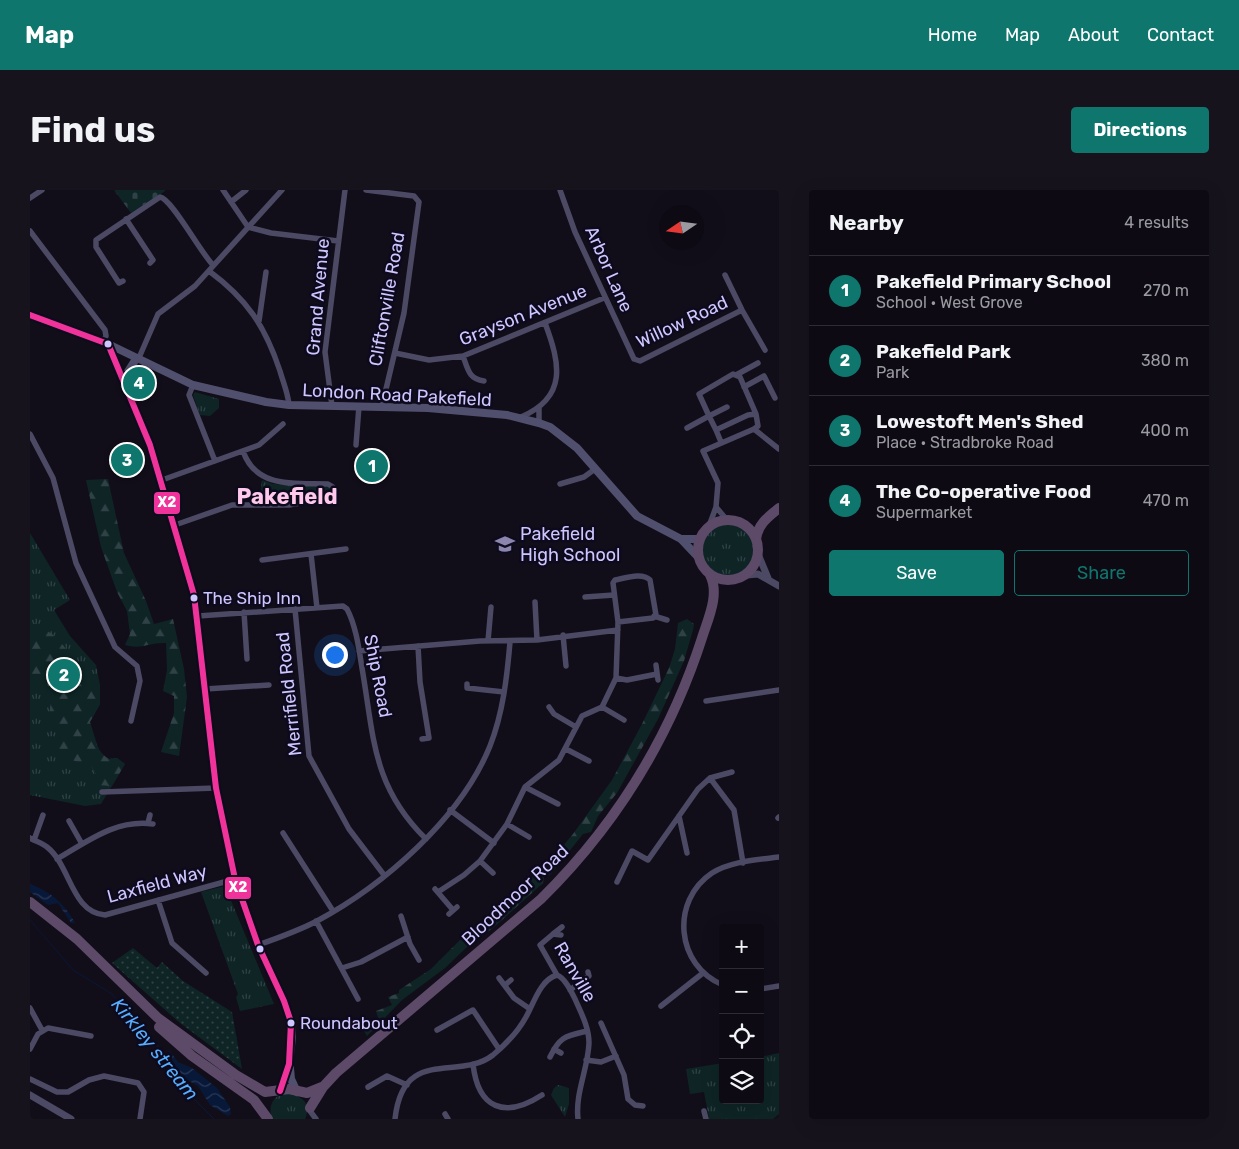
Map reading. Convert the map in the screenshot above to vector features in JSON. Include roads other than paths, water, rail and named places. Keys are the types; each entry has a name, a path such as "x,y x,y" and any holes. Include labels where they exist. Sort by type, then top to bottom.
{"highway":[{"path":"767,518 732,520 710,526 700,539 698,557 710,576 726,581 747,575 752,569 758,554 756,539 758,531 767,518 779,508"},
{"path":"732,520 748,528 756,539"},
{"name":"Bloodmoor Road","path":"323,1086 514,923 552,888 590,846 626,797 668,725 686,683 713,603 714,582 710,576"},
{"name":"Bloodmoor Road","path":"713,603 721,592 734,580"},
{"path":"30,902 77,939 143,1005 178,1035 252,1085 265,1092 289,1089 307,1093 323,1086"},
{"path":"50,917 92,956 166,1034 215,1073 254,1100 267,1118"},
{"path":"311,1114 323,1086"},
{"path":"267,1118 269,1101 280,1091"},
{"path":"298,1092 306,1099 311,1114"}],"main road":[{"name":"London Road Pakefield","path":"30,315 106,343 193,385 266,402 289,405 382,406 520,417 539,423 550,427 577,448 637,516 681,539"},
{"path":"106,343 120,374 124,378 162,480 198,616 216,788 235,879 258,945 289,1013 292,1037 289,1064 280,1091"},
{"path":"124,378 137,359"},
{"path":"681,539 700,539"},
{"path":"681,539 698,557"},
{"path":"289,1064 291,1079 298,1092"}],"street":[{"path":"30,198 42,190"},
{"path":"223,190 248,227 271,233 338,241"},
{"path":"231,202 246,190"},
{"path":"137,359 158,314 195,286 282,190"},
{"name":"Grand Avenue","path":"332,406 325,352 345,190"},
{"name":"Cliftonville Road","path":"366,190 418,198 404,313 382,406"},
{"name":"Arbor Lane","path":"560,190 575,232 604,298 634,359"},
{"path":"119,283 95,244 98,237 157,198 166,199 213,265"},
{"path":"126,219 154,261"},
{"path":"30,231 104,330 106,343"},
{"path":"209,271 229,286 259,321 275,356 289,405"},
{"path":"259,321 266,272"},
{"path":"725,275 765,350"},
{"name":"Grayson Avenue","path":"395,354 429,360 463,356 604,298"},
{"name":"Willow Road","path":"634,359 640,361 742,310"},
{"path":"520,417 540,407 550,395 557,374 556,352 545,322"},
{"path":"463,356 470,375 475,380 484,381"},
{"path":"722,442 699,394 733,374 736,375 758,363"},
{"path":"710,526 716,507 718,483 703,453 705,450 722,442 754,429 758,426 759,421 744,387 736,375"},
{"path":"744,387 764,376 775,398"},
{"path":"193,385 189,395 215,461"},
{"path":"356,445 360,406"},
{"path":"539,423 540,407"},
{"path":"687,428 727,407"},
{"path":"716,430 748,415 756,414"},
{"path":"162,480 243,452 266,440 283,424"},
{"path":"754,429 779,449"},
{"path":"30,434 53,478 73,556 115,647 137,666 140,681 130,712 131,721"},
{"path":"175,525 232,505 289,505 328,498 334,492 333,487 328,484 267,480 251,468 243,452"},
{"path":"560,484 584,477 596,469"},
{"path":"716,507 732,520"},
{"path":"262,560 346,549"},
{"path":"311,554 317,608"},
{"path":"758,554 768,578"},
{"path":"747,575 758,574 779,586"},
{"path":"453,910 437,890 464,875 480,862 507,824 525,787 554,765 586,713 602,707 616,678 618,622 614,595 615,580 643,575 647,577 652,589 656,614 654,616"},
{"path":"585,598 614,595"},
{"path":"535,602 537,640"},
{"name":"Ship Road","path":"198,616 343,606 347,609 360,651 382,777 401,811 426,838"},
{"path":"488,641 491,607"},
{"name":"Merrifield Road","path":"295,609 309,756 349,829 384,875"},
{"path":"244,612 247,659"},
{"path":"618,622 654,616 667,620"},
{"path":"360,651 488,641 537,640 618,630"},
{"path":"562,636 566,666"},
{"path":"258,945 316,921 333,911 384,875 426,838 450,810 473,778 489,747 498,722 510,642"},
{"path":"418,646 420,682 432,738 422,740"},
{"path":"616,678 627,680 658,677 656,665"},
{"path":"205,689 269,684"},
{"path":"467,689 504,692"},
{"path":"706,702 779,690"},
{"path":"549,707 554,714 576,727"},
{"path":"602,707 624,720"},
{"path":"566,748 589,761"},
{"path":"617,882 632,851 648,860 698,789 710,778 732,772"},
{"path":"710,778 734,810 743,863"},
{"path":"525,787 557,805"},
{"path":"102,792 216,788"},
{"path":"450,810 494,843"},
{"name":"Laxfield Way","path":"43,815 32,839 48,847 57,859 80,900 98,914 106,915 235,879"},
{"path":"57,859 116,826 132,822 151,823 150,815"},
{"path":"679,816 688,853"},
{"path":"69,822 82,844"},
{"path":"507,824 529,837"},
{"path":"283,833 333,911"},
{"path":"719,983 703,973 689,952 682,927 688,903 699,886 710,874 728,865 779,857"},
{"path":"480,862 493,874"},
{"path":"158,900 172,943 206,972"},
{"path":"400,919 420,958"},
{"path":"316,921 342,968 355,997"},
{"name":"Ranville","path":"562,927 540,945 557,975 561,977 570,990 587,1030 589,1043 579,1093 578,1119"},
{"name":"Ranville","path":"553,934 562,935"},
{"path":"342,968 361,962 408,937"},
{"path":"661,1006 703,973"},
{"path":"395,1119 399,1100 407,1085 424,1072 434,1068 473,1064 483,1061 499,1049 525,1018 542,987 551,977 557,975"},
{"path":"570,990 590,976"},
{"path":"499,978 514,998 530,1009"},
{"path":"505,985 511,980"},
{"path":"764,988 779,986"},
{"path":"32,1008 42,1030"},
{"path":"445,1034 439,1029 472,1008 499,1049"},
{"path":"601,1022 624,1075 628,1099 634,1107 642,1106"},
{"path":"605,1030 612,1027"},
{"path":"30,1049 42,1030 54,1028 91,1036"},
{"path":"550,1057 559,1041 566,1035 587,1030"},
{"path":"83,1042 84,1034"},
{"path":"554,1049 561,1053"},
{"path":"586,1060 601,1062 616,1056"},
{"path":"473,1064 475,1080 479,1090 494,1106 513,1109 542,1094"},
{"path":"30,1079 57,1092 68,1092 96,1077 104,1076 138,1084 144,1092 140,1119"},
{"path":"373,1086 387,1076 407,1085"},
{"path":"30,1096 70,1119"},
{"path":"704,1111 706,1119"}],"water":[{"path":"30,884 44,890 56,899 67,910 75,923 71,923 58,903 48,905 30,892"},
{"path":"169,1050 178,1062 192,1068 217,1088 230,1107 231,1114 228,1116 210,1105 198,1086 184,1078 173,1062"}],"waterway":[{"name":"Kirkley stream","path":"30,920 73,970 112,994 144,1037 159,1047 185,1090 214,1119"}],"place":[{"name":"The Co-operative Food","path":"139,383"},
{"name":"Lowestoft Men's Shed","path":"127,460"},
{"name":"Pakefield Primary School","path":"372,466"},
{"name":"Pakefield High School","path":"505,544"},
{"name":"The Ship Inn","path":"194,598"},
{"name":"Pakefield Park","path":"64,675"},
{"name":"Roundabout","path":"291,1023"}],"district":[{"name":"Pakefield","path":"287,496"}]}
